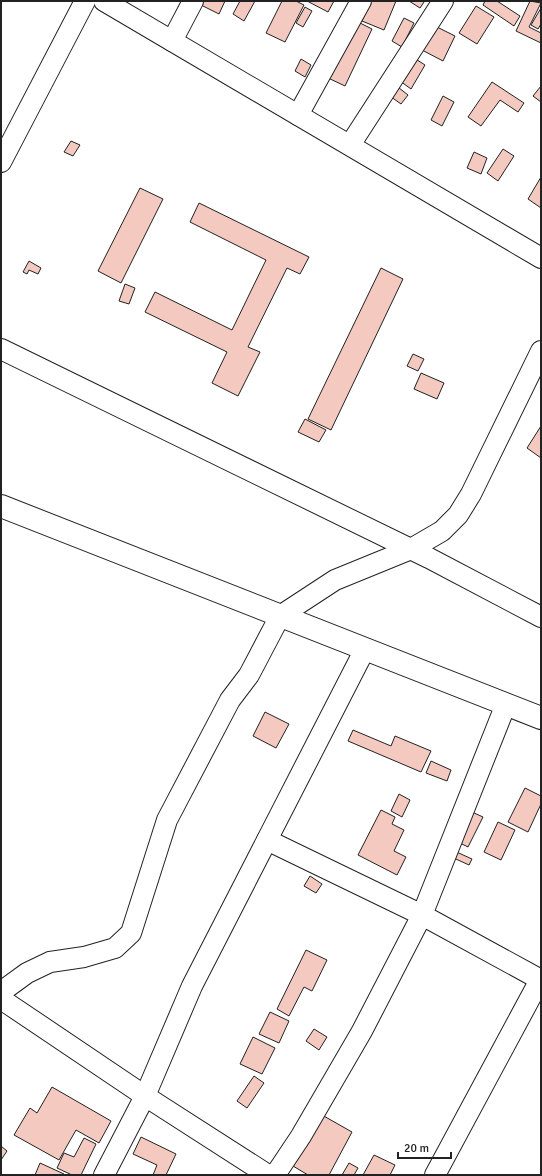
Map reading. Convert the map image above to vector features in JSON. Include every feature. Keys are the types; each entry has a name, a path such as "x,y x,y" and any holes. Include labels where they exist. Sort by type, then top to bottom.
{"main road":[{"path":"1,506 541,718"}],"street":[{"path":"1,162 85,1"},
{"path":"104,1 541,258"},
{"path":"172,41 193,1"},
{"path":"298,115 361,1"},
{"path":"350,145 443,1"},
{"path":"1,349 411,549 541,618"},
{"path":"1,992 27,973 50,962 84,957 115,948 132,933 168,820 230,700 249,675 280,616 336,580 411,549 442,531 458,515 471,494 541,351"},
{"path":"104,1175 145,1096 192,986 365,650"},
{"path":"274,1175 301,1136 362,1031 422,915 506,704"},
{"path":"267,840 422,915 541,979 435,1175"},
{"path":"1,999 145,1096 268,1175"}],"building":[{"path":"203,1 225,1 219,14 201,5"},
{"path":"240,1 255,1 244,21 233,14"},
{"path":"282,1 296,1 304,5 285,42 266,33"},
{"path":"307,1 334,1 328,12"},
{"path":"370,1 396,1 384,30 362,21"},
{"path":"409,1 423,1 424,2 420,8"},
{"path":"485,1 497,1 520,16 514,26 483,5"},
{"path":"530,1 541,3 529,27 541,33 541,43 516,31"},
{"path":"476,6 494,17 477,44 459,33"},
{"path":"305,7 312,11 303,27 296,23"},
{"path":"541,8 541,24 538,29 531,25"},
{"path":"404,18 414,23 402,47 392,41"},
{"path":"354,20 372,29 345,86 326,77"},
{"path":"435,26 455,36 443,61 422,50"},
{"path":"414,58 425,65 411,89 400,81"},
{"path":"301,59 311,65 305,77 295,71"},
{"path":"492,82 524,103 518,112 500,100 481,126 468,117"},
{"path":"394,84 408,95 401,104 387,94"},
{"path":"541,86 541,102 533,96"},
{"path":"443,96 454,102 442,126 431,120"},
{"path":"71,141 80,145 73,156 64,152"},
{"path":"503,149 514,156 498,181 487,173"},
{"path":"474,152 487,158 481,174 467,168"},
{"path":"541,177 541,208 528,199"},
{"path":"140,188 163,199 121,283 98,271"},
{"path":"199,203 309,257 300,274 287,268 248,347 260,352 238,396 212,383 227,352 145,312 155,292 232,330 266,260 190,222"},
{"path":"29,261 41,268 38,274 29,270 27,274 23,272"},
{"path":"381,268 403,279 331,430 308,419"},
{"path":"125,284 135,288 129,304 119,301"},
{"path":"413,354 424,359 418,371 407,366"},
{"path":"421,373 444,383 437,399 414,389"},
{"path":"305,419 326,430 319,442 298,432"},
{"path":"541,426 541,458 527,448"},
{"path":"265,712 289,724 276,748 253,736"},
{"path":"353,730 391,746 395,736 431,751 421,772 348,741"},
{"path":"431,761 451,770 447,781 426,773"},
{"path":"525,788 541,796 541,804 528,832 508,822"},
{"path":"399,794 410,800 402,817 391,811"},
{"path":"381,810 395,817 392,824 404,830 394,851 406,857 397,875 358,855"},
{"path":"472,812 483,817 468,847 458,842"},
{"path":"498,822 515,830 501,860 484,852"},
{"path":"450,849 472,859 469,865 447,855"},
{"path":"310,876 322,884 316,893 304,886"},
{"path":"306,950 327,960 312,991 304,987 289,1016 277,1009"},
{"path":"270,1012 289,1021 279,1043 259,1034"},
{"path":"314,1029 327,1037 319,1050 306,1041"},
{"path":"253,1037 275,1048 262,1074 240,1064"},
{"path":"254,1076 264,1083 247,1108 237,1101"},
{"path":"52,1087 111,1121 99,1143 76,1130 59,1160 14,1135 30,1108 37,1113"},
{"path":"322,1115 352,1132 329,1175 308,1175 293,1166"},
{"path":"141,1137 176,1154 166,1175 153,1175 157,1165 133,1154"},
{"path":"84,1138 96,1144 81,1175 72,1175 57,1168 64,1153 74,1157"},
{"path":"1,1146 7,1151 1,1160"},
{"path":"374,1155 395,1165 390,1175 363,1175"},
{"path":"40,1163 64,1174 35,1175"},
{"path":"349,1163 358,1168 354,1175 342,1175"}]}
